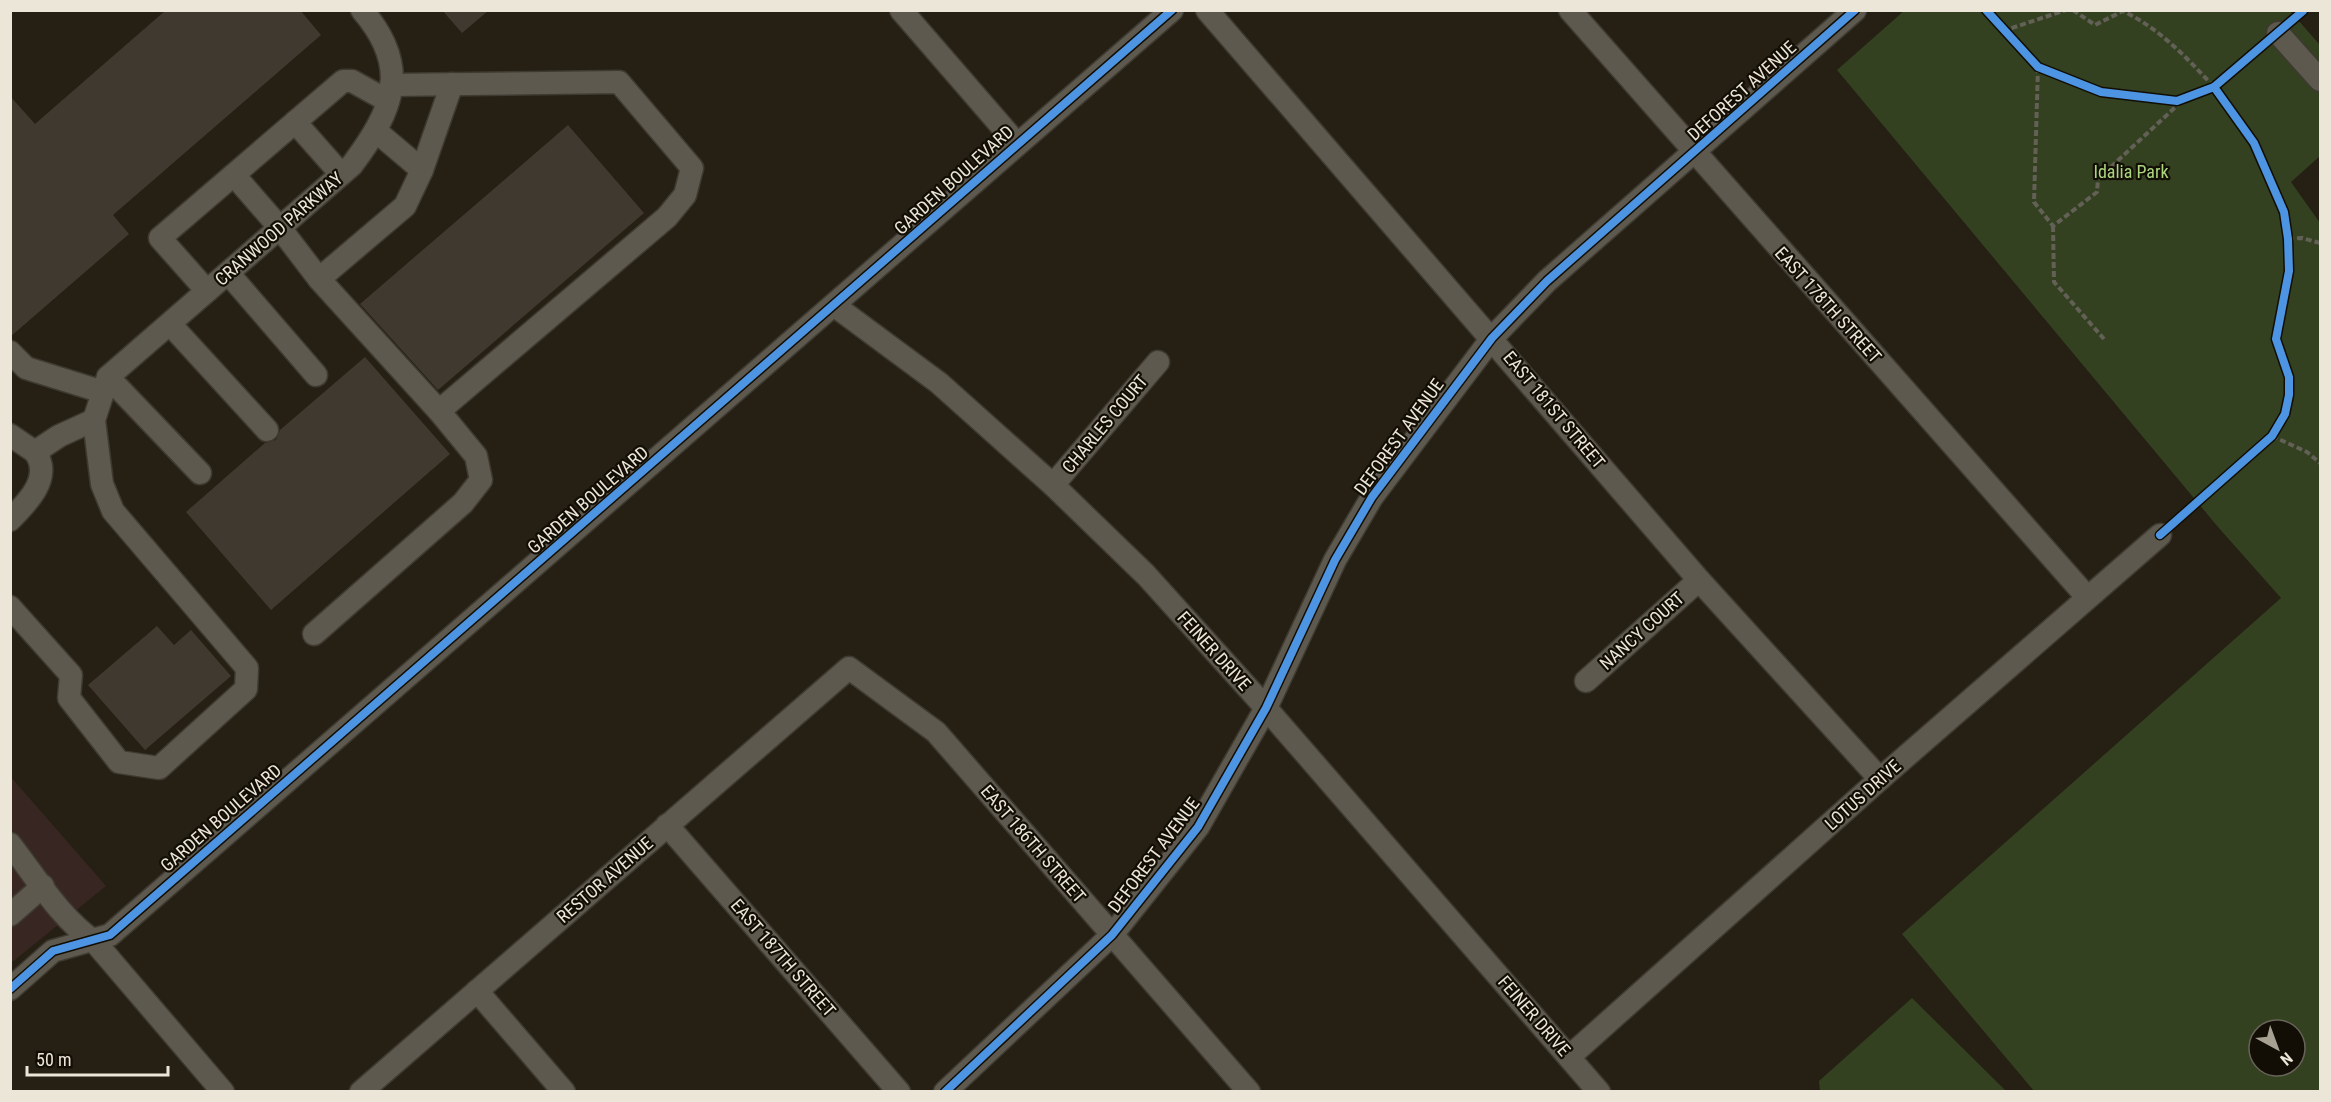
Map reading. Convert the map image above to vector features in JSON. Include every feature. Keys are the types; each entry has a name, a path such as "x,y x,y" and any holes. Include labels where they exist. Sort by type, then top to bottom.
{"street":[{"name":"CRANWOOD PARKWAY","path":"105,385 207,291 352,165 377,132 389,93 392,63 376,27 362,10"},
{"path":"901,10 1017,144"},
{"name":"GARDEN BOULEVARD","path":"10,989 53,951 110,935 835,306 1172,10"},
{"name":"EAST 181ST STREET","path":"1207,10 1699,580 1880,779"},
{"name":"EAST 178TH STREET","path":"1570,10 1694,154 2087,597"},
{"name":"DEFOREST AVENUE","path":"945,1092 1112,935 1197,827 1266,708 1335,560 1372,497 1492,338 1547,281 1855,10"},
{"path":"2278,33 2320,80"},
{"path":"207,291 160,238 343,81 352,81 389,93 452,84 619,82 692,168 685,195 667,217 439,411"},
{"path":"319,279 405,206 422,170 452,84"},
{"path":"296,122 341,174"},
{"path":"377,132 422,170"},
{"path":"234,175 280,228 319,279 439,411 476,456 481,480 463,503 314,634"},
{"path":"228,273 316,375"},
{"name":"FEINER DRIVE","path":"835,306 939,383 1053,485 1146,575 1266,708 1599,1092"},
{"path":"170,324 267,429"},
{"path":"10,352 26,368 105,385 200,473"},
{"name":"CHARLES COURT","path":"1053,485 1158,362"},
{"path":"10,607 70,675 69,698 119,762 159,768 246,689 247,668 113,511 102,484 94,420 105,385"},
{"path":"35,452 59,436 94,420"},
{"path":"10,435 35,452 42,470 36,490 10,520"},
{"name":"LOTUS DRIVE","path":"1569,1057 1880,779 2160,535"},
{"name":"NANCY COURT","path":"1586,681 1699,580"},
{"name":"RESTOR AVENUE","path":"361,1092 849,668"},
{"name":"EAST 186TH STREET","path":"849,668 936,732 1249,1092"},
{"name":"EAST 187TH STREET","path":"667,825 899,1092"},
{"path":"10,844 82,933 94,941 223,1092"},
{"path":"10,915 43,886"},
{"path":"477,991 564,1092"}],"path":[{"path":"2003,31 2067,10"},
{"path":"2073,10 2095,25 2123,11 2144,21 2175,45 2210,89 2219,95"},
{"path":"1997,24 2010,38"},
{"path":"2031,60 2038,67 2047,71"},
{"path":"2038,67 2034,202 2053,226 2054,282 2104,339"},
{"path":"2210,89 2222,80"},
{"path":"2053,226 2097,192 2098,179 2187,98"},
{"path":"2168,101 2187,98"},
{"path":"2288,239 2302,238 2320,243"},
{"path":"2264,444 2279,426"},
{"path":"2272,436 2307,452 2320,463"}],"shaded area":[{"path":"10,776 106,886 11,963 10,963"}],"green space":[{"name":"Idalia Park","path":"1905,10 2290,11 2320,45 2320,156 2291,182 2320,223 2320,1091 2034,1091 1902,934 2281,598 2218,527 1837,70"},
{"path":"1912,998 2006,1091 1820,1091 1819,1081"}],"building":[{"path":"166,10 300,10 321,35 113,215 129,234 10,337 10,96 35,124"},
{"path":"442,10 489,10 462,33"},
{"path":"568,125 644,213 438,390 360,304"},
{"path":"365,357 450,454 271,610 186,512 265,443 276,440 280,430"},
{"path":"157,626 174,645 191,630 231,676 145,750 88,685"}],"cycle path":[{"path":"10,989 53,951 110,935 1172,10"},
{"path":"945,1092 1112,935 1198,827 1266,708 1335,560 1372,497 1492,338 1547,281 1855,10"},
{"path":"1986,10 2038,67 2101,92 2177,101 2214,87"},
{"path":"2160,535 2272,436 2285,414 2289,395 2289,377 2276,339 2289,271 2284,212 2254,143 2214,87 2303,11"}]}
